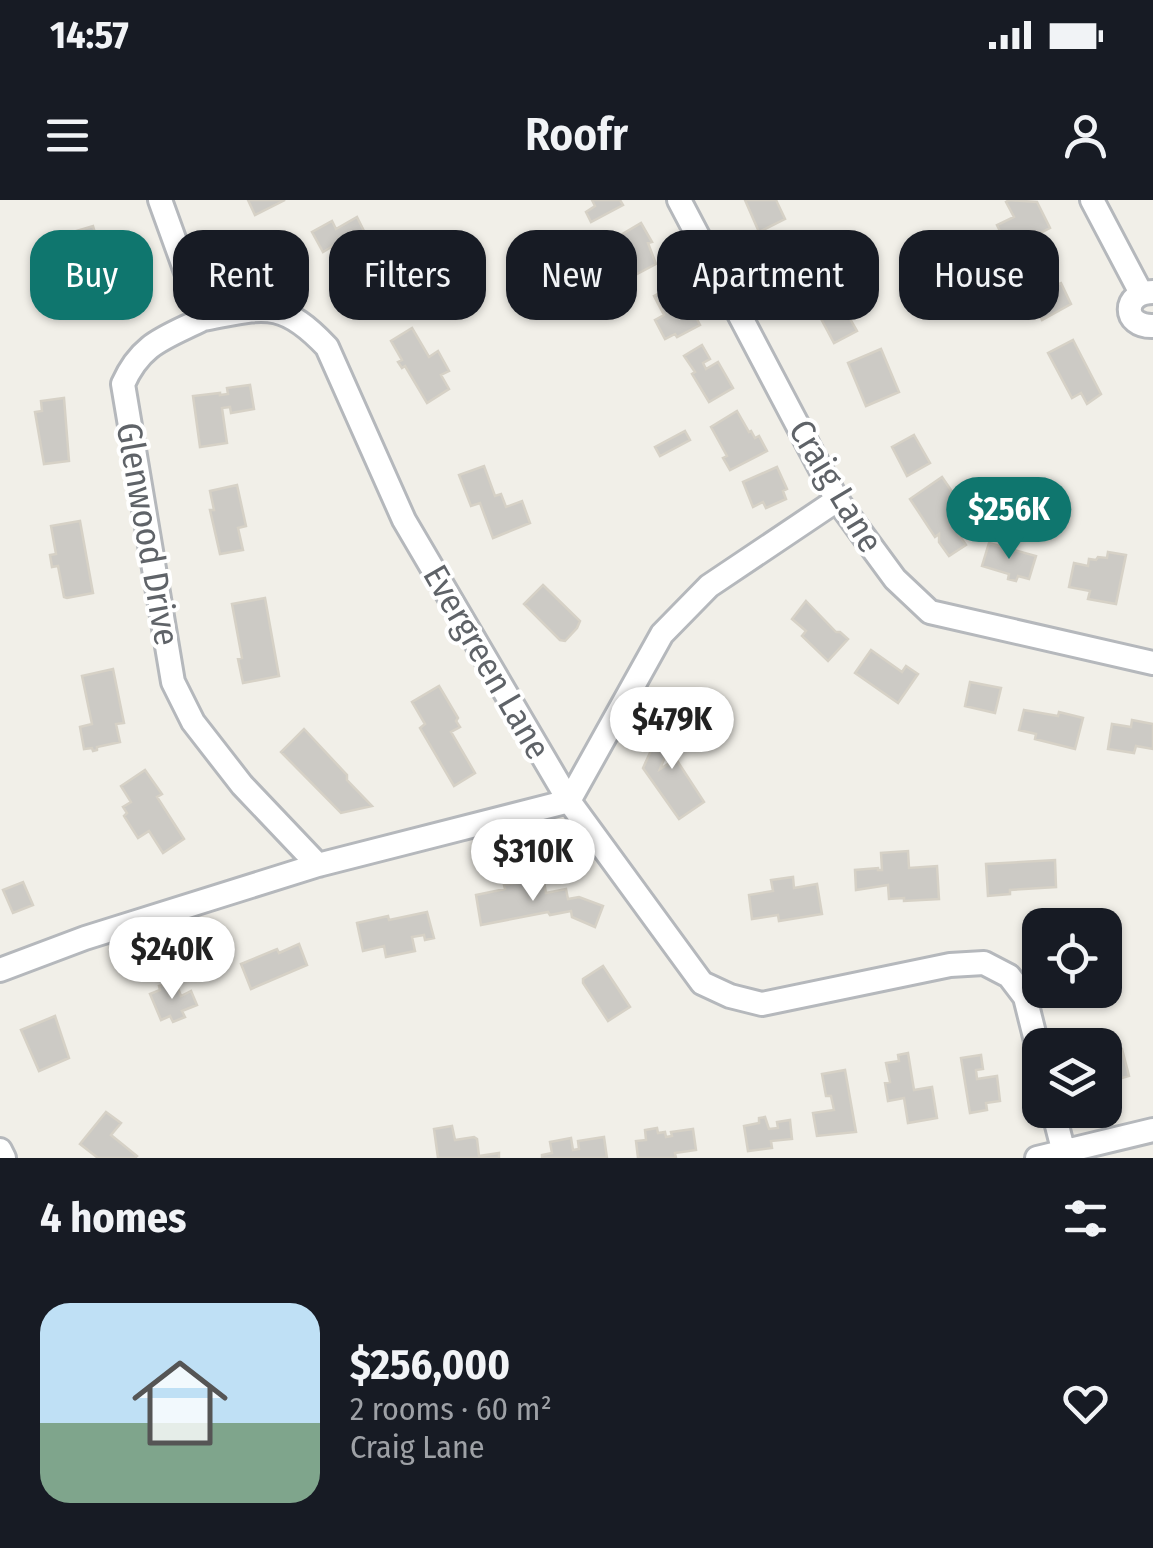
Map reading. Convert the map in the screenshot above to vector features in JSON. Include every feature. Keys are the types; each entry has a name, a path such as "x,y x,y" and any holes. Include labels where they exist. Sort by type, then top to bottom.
{"street":[{"path":"160,200 173,236"},
{"name":"Craig Lane","path":"679,200 837,500 895,580 930,612 1153,663"},
{"path":"1092,200 1147,292 1130,306 1132,317 1140,325 1153,326"},
{"name":"Glenwood Drive","path":"201,320 150,345 132,364 123,384 174,682 193,722 242,785 318,865"},
{"name":"Evergreen Lane","path":"296,320 326,347 404,520 569,801 702,983 730,996 762,1004 950,965 984,963 1009,976 1025,997 1033,1028"},
{"path":"0,970 84,938 318,865 569,801 662,634 709,586 837,500"},
{"path":"1058,1128 1064,1153"},
{"path":"1037,1158 1117,1149 1153,1130"},
{"path":"0,1150 4,1158"}],"building":[{"path":"248,200 285,200 255,215"},
{"path":"592,200 620,200 623,205 591,222 586,212 595,206"},
{"path":"745,200 776,200 785,219 758,230"},
{"path":"1006,202 1037,202 1050,228 1000,230 997,225 1014,217"},
{"path":"357,217 364,230 329,230 329,248 323,252 312,232 332,221 336,229"},
{"path":"641,223 652,242 648,243 656,264 637,274 637,230 629,230"},
{"path":"1061,283 1071,304 1059,311 1059,284"},
{"path":"655,320 697,320 700,325 665,339"},
{"path":"822,320 851,320 857,331 834,343"},
{"path":"412,328 429,357 438,351 449,371 441,375 449,389 427,403 405,366 402,368 398,362 402,360 391,341"},
{"path":"1073,340 1101,394 1087,404 1081,393 1072,398 1048,353"},
{"path":"702,345 710,359 703,363 706,369 718,362 733,388 709,402 684,356"},
{"path":"881,349 899,392 866,406 848,363"},
{"path":"250,385 254,409 231,413 230,407 222,408 227,443 200,447 193,396 228,394 227,388"},
{"path":"64,398 69,461 44,464 35,412 42,411 41,401"},
{"path":"737,411 767,451 730,470 711,427"},
{"path":"685,431 690,440 660,456 655,447"},
{"path":"914,435 930,463 907,476 892,447"},
{"path":"484,466 495,496 501,494 506,507 522,501 530,523 493,538 480,503 471,506 459,475"},
{"path":"777,467 787,489 783,491 786,499 766,508 763,502 753,507 743,482"},
{"path":"942,477 972,513 961,521 967,530 959,535 966,545 949,556 939,542 939,534 935,537 910,499"},
{"path":"237,485 246,526 238,528 243,550 220,554 210,491"},
{"path":"80,521 93,593 67,598 58,566 52,567 50,555 56,554 51,526"},
{"path":"989,543 1036,556 1029,579 1008,579 1009,574 982,566"},
{"path":"1108,552 1126,555 1116,604 1088,599 1090,591 1069,587 1074,563 1088,566 1089,559 1107,558"},
{"path":"543,585 580,621 565,641 524,604"},
{"path":"265,598 279,676 243,683 232,604"},
{"path":"806,601 848,639 828,661 802,636 806,631 792,619"},
{"path":"871,650 902,672 906,666 918,674 898,703 855,673"},
{"path":"113,669 124,723 116,724 120,742 93,751 84,749 80,727 92,724 82,676"},
{"path":"970,682 1001,688 995,713 965,706"},
{"path":"439,686 458,718 460,727 451,732 475,773 454,786 420,728 425,724 412,702"},
{"path":"1024,710 1083,718 1075,749 1035,739 1036,734 1019,730"},
{"path":"665,720 687,730 679,749 670,745 660,769 676,759 704,802 679,819 643,768"},
{"path":"1132,720 1153,724 1153,749 1136,746 1134,753 1108,749 1112,724 1131,727"},
{"path":"304,729 372,806 341,813 281,752"},
{"path":"145,770 184,839 163,853 149,831 138,838 124,816 127,813 123,807 131,802 121,786"},
{"path":"908,851 909,868 937,866 939,899 889,899 888,885 856,890 855,870 882,870 881,853"},
{"path":"1055,860 1056,887 1010,890 1010,894 988,896 986,864"},
{"path":"793,877 794,888 817,884 822,914 779,921 778,915 752,919 749,895 773,891 771,880"},
{"path":"527,881 528,885 544,882 546,893 566,889 568,899 579,897 603,906 595,927 572,917 571,911 481,925 476,895"},
{"path":"23,882 33,905 13,913 3,890"},
{"path":"427,912 434,938 412,937 415,951 386,957 384,946 363,951 357,923"},
{"path":"299,944 307,965 251,989 241,964"},
{"path":"603,966 630,1007 608,1021 583,983 583,979"},
{"path":"176,983 181,996 191,991 197,1005 182,1011 185,1017 173,1022 170,1016 161,1020 150,994 160,990 159,986"},
{"path":"55,1016 69,1058 39,1071 21,1030"},
{"path":"1122,1049 1129,1076 1122,1078"},
{"path":"908,1053 914,1090 932,1087 937,1118 908,1123 904,1098 888,1101 886,1063 899,1061 898,1055"},
{"path":"981,1055 983,1069 976,1070 977,1079 997,1076 1000,1101 986,1103 987,1110 970,1113 961,1058"},
{"path":"845,1070 856,1132 817,1136 813,1113 834,1110 831,1096 826,1096 822,1074"},
{"path":"106,1112 121,1123 111,1135 135,1158 98,1158 80,1144"},
{"path":"765,1117 769,1129 778,1128 777,1122 790,1120 792,1139 771,1141 772,1148 748,1151 744,1126 759,1123 759,1118"},
{"path":"452,1126 455,1140 474,1137 479,1156 499,1153 499,1158 438,1158 434,1129"},
{"path":"657,1128 666,1137 672,1136 671,1132 693,1129 696,1150 675,1153 676,1158 638,1158 636,1141 646,1140 645,1130"},
{"path":"604,1137 607,1158 542,1158 552,1153 550,1142 571,1138 573,1150 579,1149 578,1141"}]}
